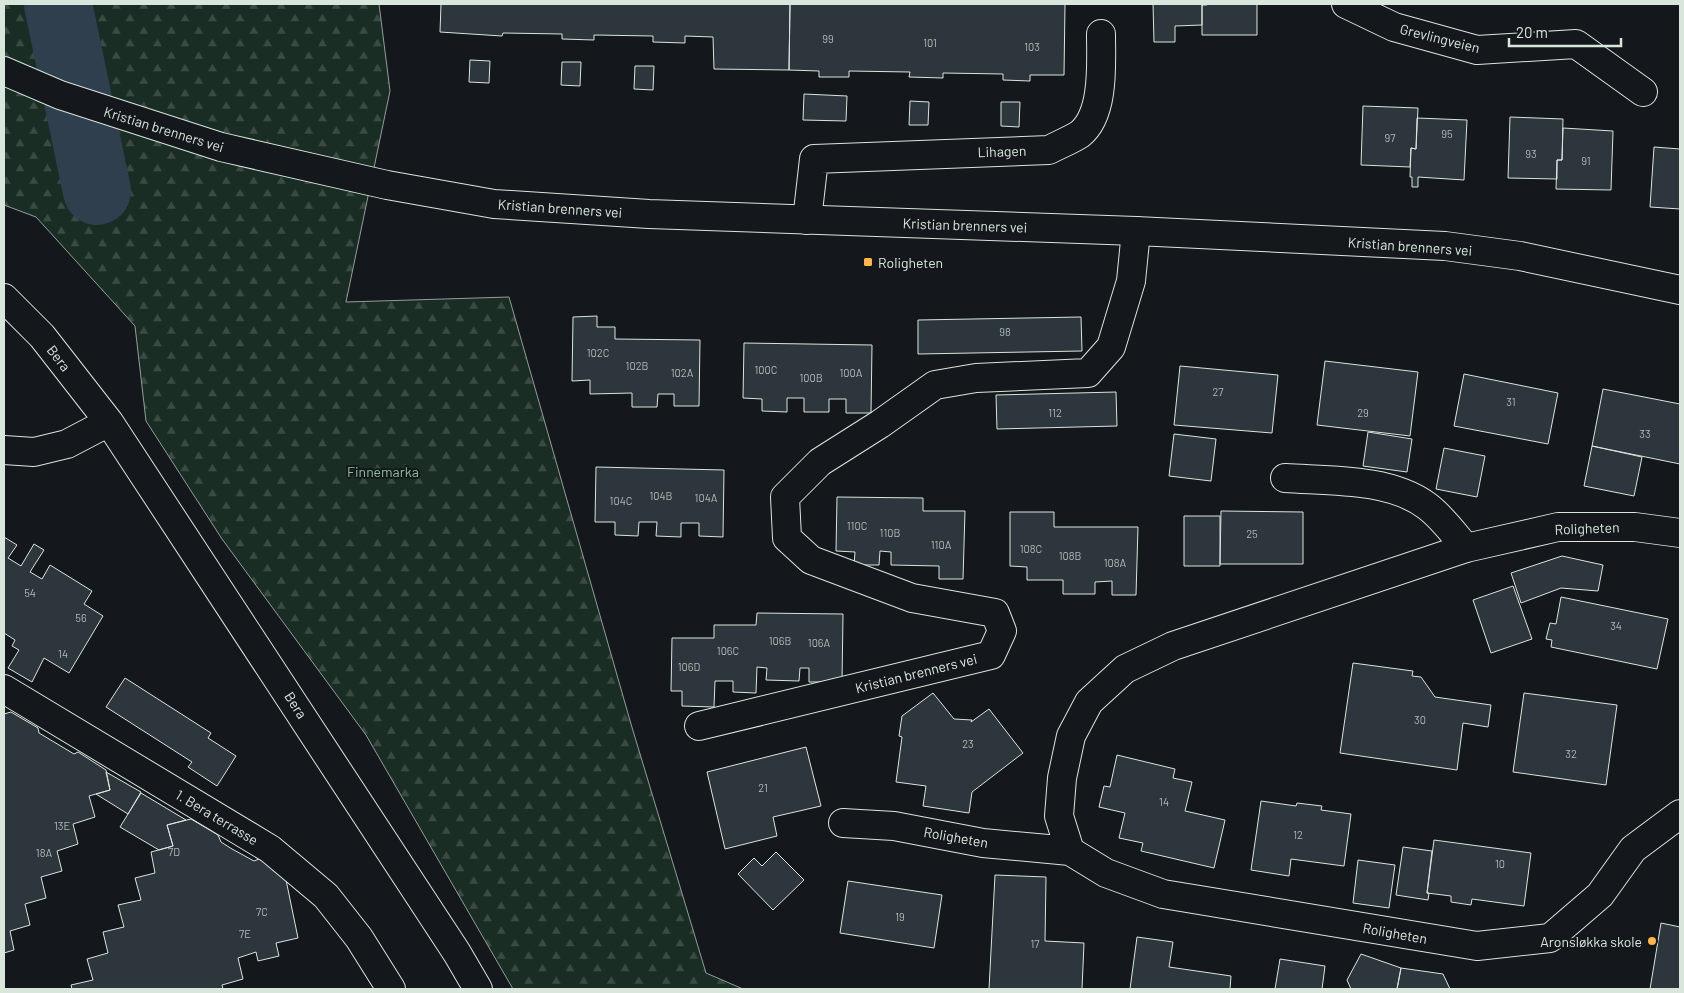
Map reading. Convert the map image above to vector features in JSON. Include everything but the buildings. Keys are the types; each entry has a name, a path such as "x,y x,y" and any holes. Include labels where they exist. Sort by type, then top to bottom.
{"street":[{"name":"Grevlingveien","path":"1346,4 1394,27 1478,50 1576,44 1643,92"},
{"name":"Lihagen","path":"807,220 814,159 1049,150 1081,133 1094,114 1101,81 1101,34"},
{"name":"Kristian brenners vei","path":"4,71 60,95 221,147 387,185 494,204 649,214 1136,231 1445,246 1520,256 1680,290"},
{"name":"Kristian brenners vei","path":"699,726 991,655 1002,631 995,613 912,598 811,560 787,538 785,497 820,462 880,424 936,385 976,378 1088,373 1112,347 1131,281 1136,231"},
{"name":"Bera","path":"4,298 42,336 109,422 452,944 478,989"},
{"path":"4,450 34,452 67,444 109,422"},
{"path":"1285,478 1373,485 1405,494 1426,505 1466,548"},
{"name":"Roligheten","path":"1070,851 1059,816 1062,778 1071,736 1089,702 1125,669 1174,646 1466,548 1558,527 1635,527 1680,533"},
{"name":"1. Bera terrasse","path":"4,689 270,849 326,896 359,938 391,989"},
{"name":"Roligheten","path":"843,823 894,826 983,843 1070,851 1106,873 1163,894 1477,946 1550,938 1600,895 1634,849 1680,814"}],"green space":[{"name":"Finnemarka","path":"4,4 379,4 390,91 346,302 509,297 631,724 706,973 743,989 513,989 366,735 222,539 146,421 135,326 36,217 4,205"}],"waterway":[{"path":"58,4 97,191"}],"place":[{"name":"Roligheten","path":"868,262"},
{"name":"Aronsløkka skole","path":"1652,941"}]}
